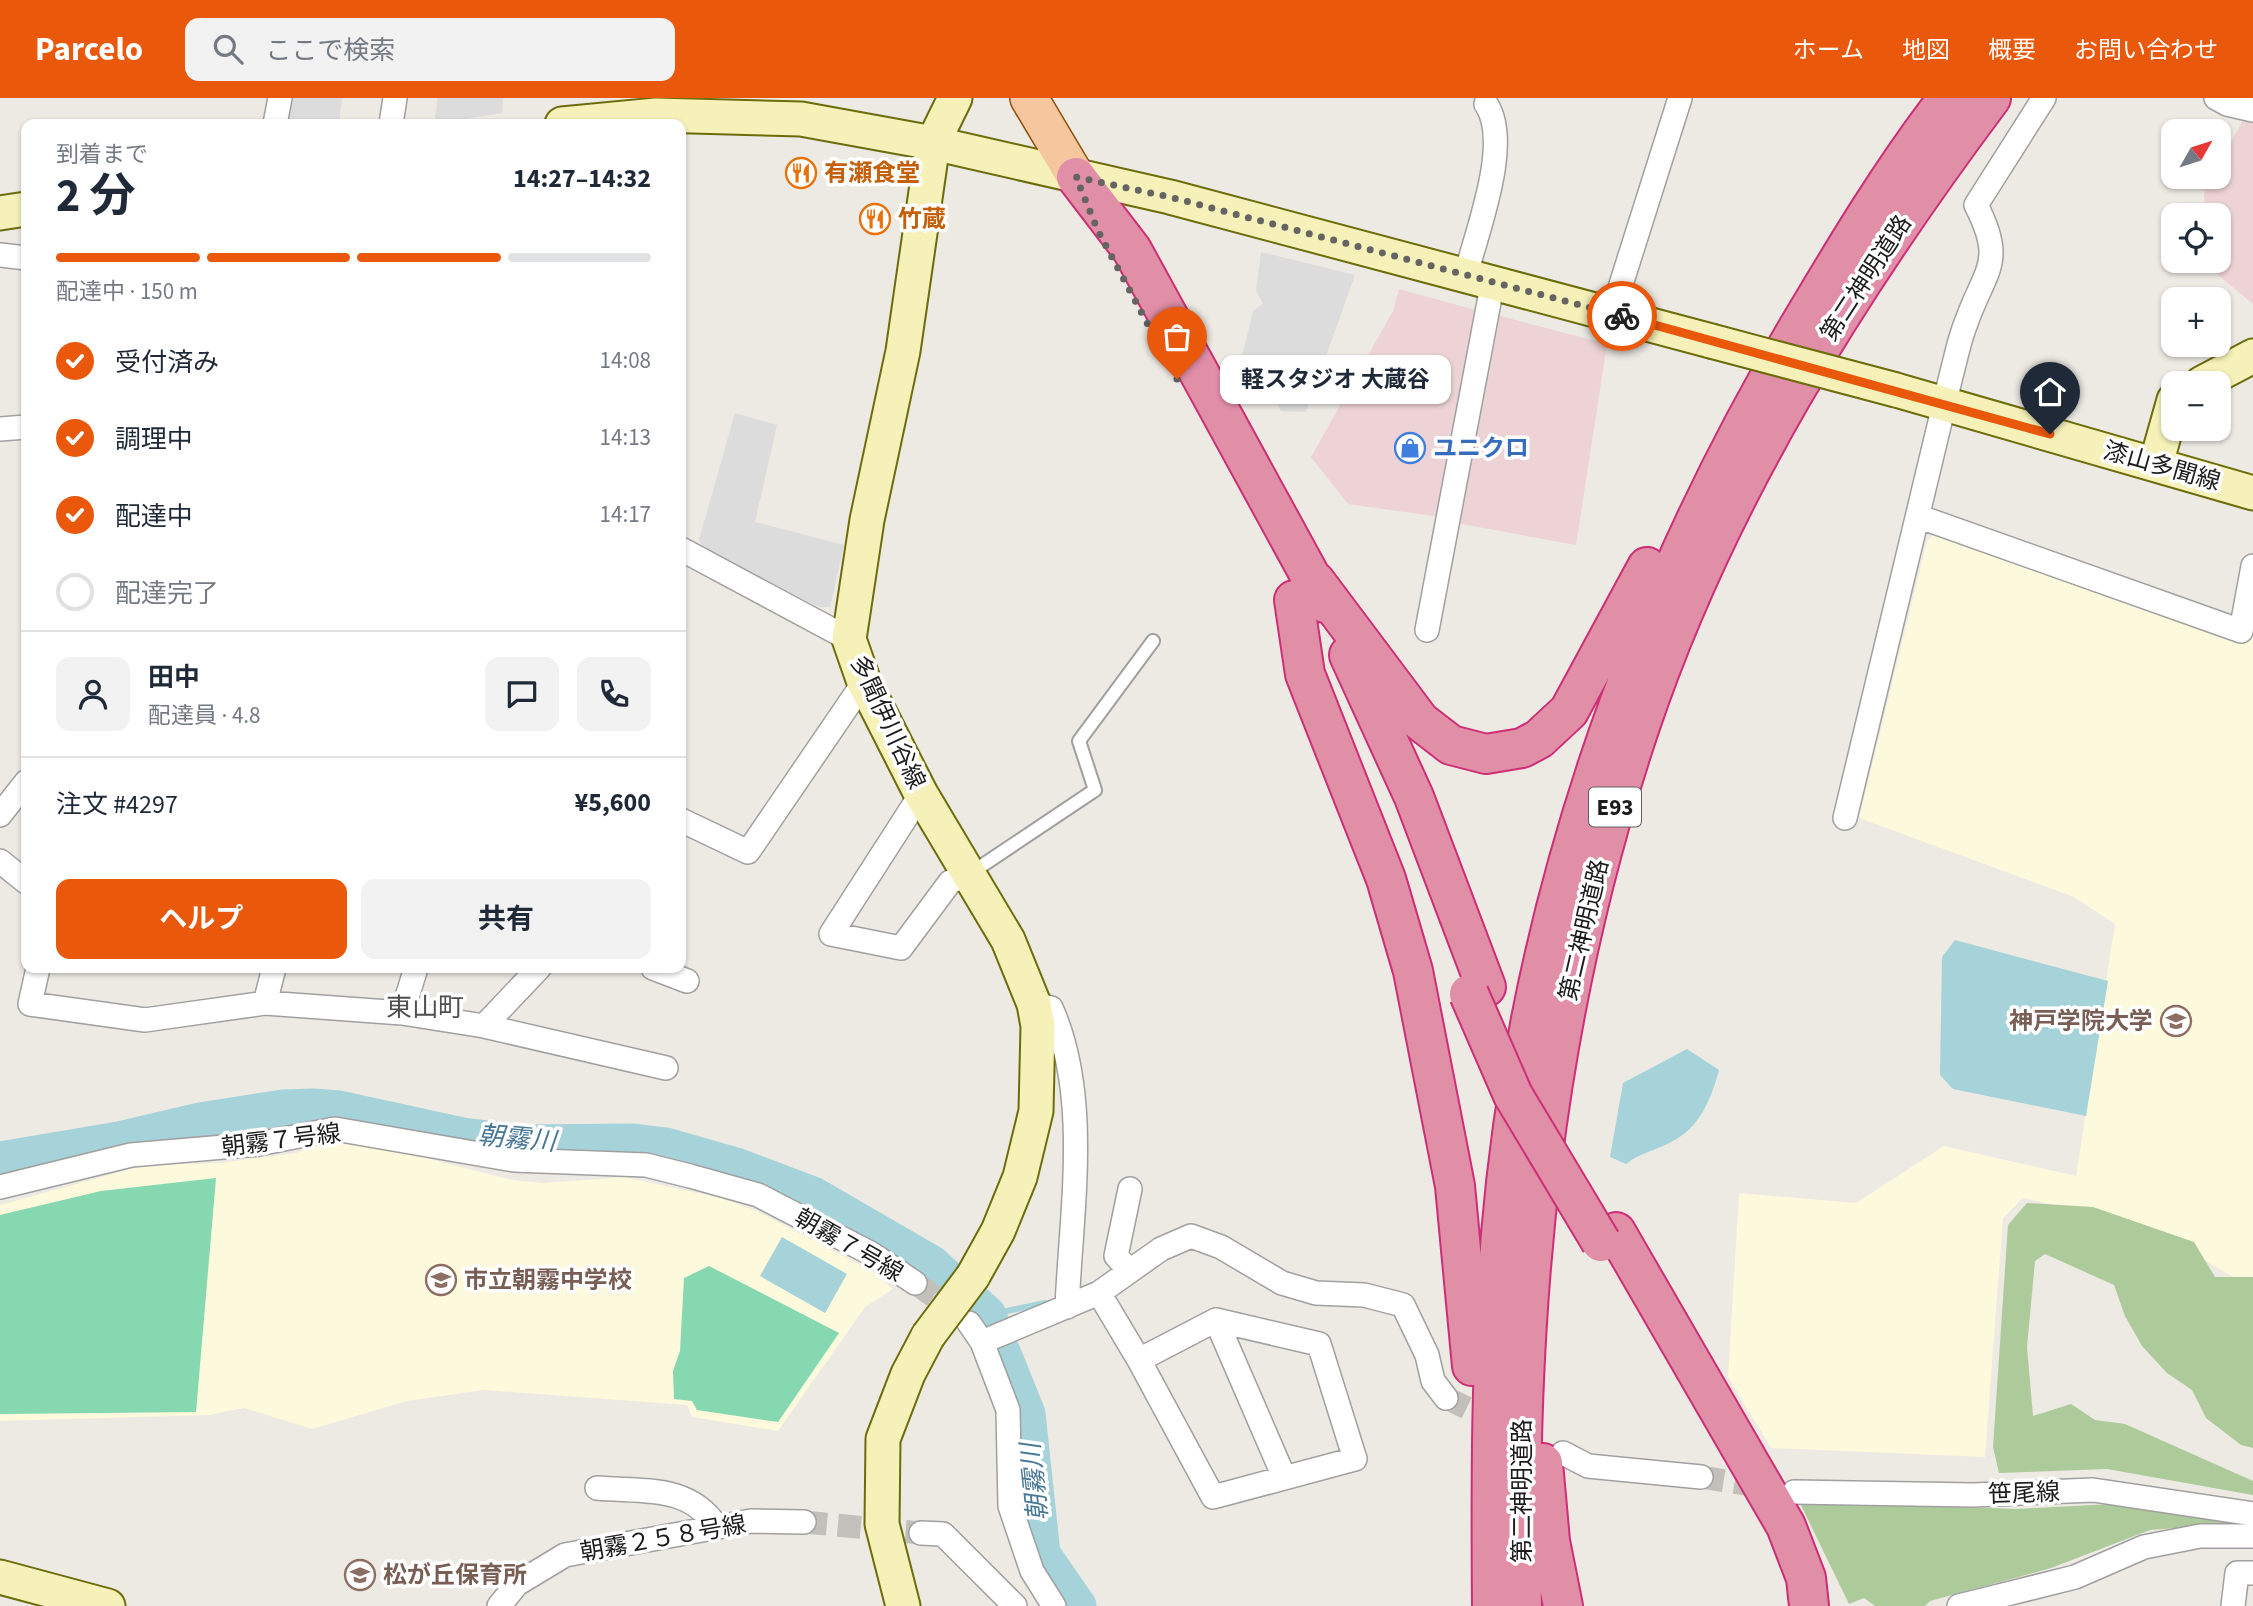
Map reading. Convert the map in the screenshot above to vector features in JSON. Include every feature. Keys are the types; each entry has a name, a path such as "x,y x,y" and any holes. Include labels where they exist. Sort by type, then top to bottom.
{"highway":[{"name":"第二神明道路","path":"1522,1606 1524,1335 1552,1078 1588,904 1641,724 1675,635 1754,467 1848,301 1991,98"},
{"path":"1304,591 1406,705 1436,735 1451,745 1486,754 1522,748 1555,727 1581,693 1693,480 1820,270 1871,197 1939,110"},
{"name":"第二神明道路","path":"1492,1606 1495,1323 1506,1189 1541,975 1584,804 1614,712 1648,623 1727,454 1826,281 1939,110"},
{"path":"1076,177 1132,250 1304,591 1414,797 1477,991 1769,1533 1786,1580 1789,1606"},
{"path":"1304,591 1305,674 1349,779 1385,879 1413,971 1455,1186 1471,1334 1484,1606"},
{"path":"1540,1178 1537,1281 1540,1426 1550,1541 1563,1606"},
{"path":"1609,1237 1786,1526 1806,1577 1809,1606"}],"main road":[{"path":"1029,98 1076,177"}],"street":[{"path":"276,119 281,98"},
{"path":"392,119 395,98"},
{"name":"多聞伊川谷線","path":"903,1606 882,1524 883,1438 908,1374 928,1336 972,1276 998,1231 1020,1177 1036,1111 1038,1026 1034,1004 1009,940 921,794 864,682 849,639 867,520 903,351 933,142 955,98"},
{"path":"1612,313 1680,98"},
{"path":"1845,818 1920,517 1944,404 1966,322 1990,270 1990,233 1976,205 2044,98"},
{"path":"2216,98 2227,104 2253,110"},
{"path":"1427,630 1480,278 1495,159 1493,114 1486,104"},
{"name":"漆山多聞線","path":"564,115 654,112 801,118 933,142 1170,197 1612,313 1896,390 2253,493"},
{"path":"0,213 21,210"},
{"path":"0,255 21,257"},
{"path":"2225,371 2253,356"},
{"path":"0,429 21,427"},
{"path":"2156,464 2162,441"},
{"path":"1920,517 2241,631 2253,566"},
{"path":"686,552 849,639"},
{"path":"686,822 748,852 864,682"},
{"path":"0,815 21,788"},
{"path":"921,794 831,933 901,948 950,882 971,873"},
{"path":"0,861 21,878"},
{"path":"37,973 30,1004 145,1020 265,1003 402,1013 484,1026 666,1068"},
{"path":"265,1003 273,973"},
{"path":"402,1013 414,973"},
{"path":"484,1026 534,973"},
{"path":"666,973 687,981"},
{"path":"1034,1004 1051,1008 1071,1072 1076,1118 1067,1307"},
{"name":"朝霧７号線","path":"0,1187 131,1155 258,1143 335,1129 514,1160 646,1165 690,1176 758,1195 872,1254 915,1283"},
{"path":"1130,1189 1116,1256 1130,1271"},
{"path":"921,1533 943,1534 1016,1606 1048,1597 1032,1571 1010,1506 1008,1410 976,1332 1067,1307 1099,1293 1161,1248 1191,1236 1221,1247 1282,1283 1316,1293 1364,1295 1404,1305 1427,1355 1433,1381 1446,1398"},
{"path":"1099,1293 1139,1360 1213,1497 1355,1459 1319,1343 1216,1320 1139,1360"},
{"path":"1216,1320 1283,1477"},
{"path":"1563,1453 1588,1466 1701,1477"},
{"path":"597,1488 684,1496 706,1511 717,1527"},
{"name":"笹尾線","path":"1794,1492 1973,1495 2093,1490 2253,1514"},
{"name":"朝霧２５８号線","path":"499,1606 517,1584 565,1555 751,1521 804,1522"},
{"path":"1959,1606 2075,1577 2144,1547 2200,1536 2253,1536"},
{"path":"2232,1606 2238,1573 2253,1573"},
{"path":"0,1577 108,1606"}],"lane":[{"path":"971,873 1095,790 1079,741 1153,641"}],"shaded area":[{"path":"291,98 342,98 340,119 286,119"},
{"path":"438,98 503,98 502,113 465,119 435,119"},
{"path":"2244,118 2253,120 2253,304 2216,273 2231,273 2231,203 2205,203 2205,189 2231,189 2232,141"},
{"path":"1261,252 1355,275 1306,412 1281,411 1265,382 1241,361 1253,311 1263,304 1256,290"},
{"path":"1399,289 1479,311 1441,517 1348,504 1311,457 1393,311"},
{"path":"1493,314 1607,344 1576,545 1456,523"},
{"path":"735,413 777,425 755,522 844,545 830,607 819,607 705,551 699,540"},
{"name":"神戸学院大学","path":"1935,532 2245,645 2253,602 2253,1289 2206,1261 2117,1220 2023,1198 2003,1218 1985,1457 1771,1448 1728,1377 1739,1193 1856,1203 1944,1146 2076,1176 2115,924 2074,897 1859,818 1927,541"},
{"name":"市立朝霧中学校","path":"336,1140 363,1142 512,1180 543,1183 625,1177 720,1198 757,1211 872,1271 893,1289 865,1307 778,1431 692,1417 687,1405 484,1390 407,1401 312,1429 244,1408 209,1415 0,1421 0,1205 145,1165 219,1163 296,1153"}],"green space":[{"path":"216,1178 196,1412 0,1414 0,1215 101,1191"},
{"path":"2027,1203 2093,1207 2194,1242 2215,1277 2253,1277 2253,1448 2241,1445 2206,1418 2192,1390 2167,1373 2142,1346 2125,1316 2114,1285 2045,1254 2035,1261 2027,1347 2033,1416 2071,1404 2095,1420 2125,1424 2253,1481 2253,1495 2107,1469 1999,1473 1993,1447 2008,1225"},
{"path":"709,1266 839,1333 778,1422 697,1410 692,1401 674,1399 673,1371 680,1351 684,1278"},
{"path":"1799,1501 2017,1509 2112,1504 2242,1523 2150,1530 2051,1568 1930,1601 1925,1606 1875,1606 1864,1598 1849,1604"}],"water":[{"path":"1955,940 2108,981 2086,1116 1953,1089 1940,1075 1942,957"},
{"path":"1687,1049 1719,1070 1708,1102 1697,1121 1681,1136 1626,1164 1610,1157 1623,1083"},
{"path":"782,1237 847,1274 825,1313 760,1276"}],"waterway":[{"name":"朝霧川","path":"0,1160 119,1140 200,1121 283,1108 314,1107 339,1109 463,1136 522,1143 633,1142 666,1146 736,1166 813,1195 932,1264 988,1315 990,1321"},
{"path":"988,1315 1045,1303"},
{"name":"朝霧川","path":"1002,1352 1027,1414 1042,1554 1078,1606"}],"tunnel":[{"path":"915,1283 959,1314"},
{"path":"1446,1398 1500,1424"},
{"path":"1701,1477 1770,1488"},
{"path":"804,1522 921,1533"}],"way so far":[{"path":"1177,379 1098,231 1076,177 1170,197 1622,316"}],"place":[{"name":"有瀬食堂","path":"801,173"},
{"name":"竹蔵","path":"875,219"},
{"name":"軽スタジオ 大蔵谷","path":"1177,379"},
{"name":"ユニクロ","path":"1410,448"},
{"name":"神戸学院大学","path":"2176,1021"},
{"name":"市立朝霧中学校","path":"441,1280"},
{"name":"松が丘保育所","path":"360,1575"}],"district":[{"name":"東山町","path":"425,1007"}],"route":[{"path":"1622,316 2050,434"}]}
